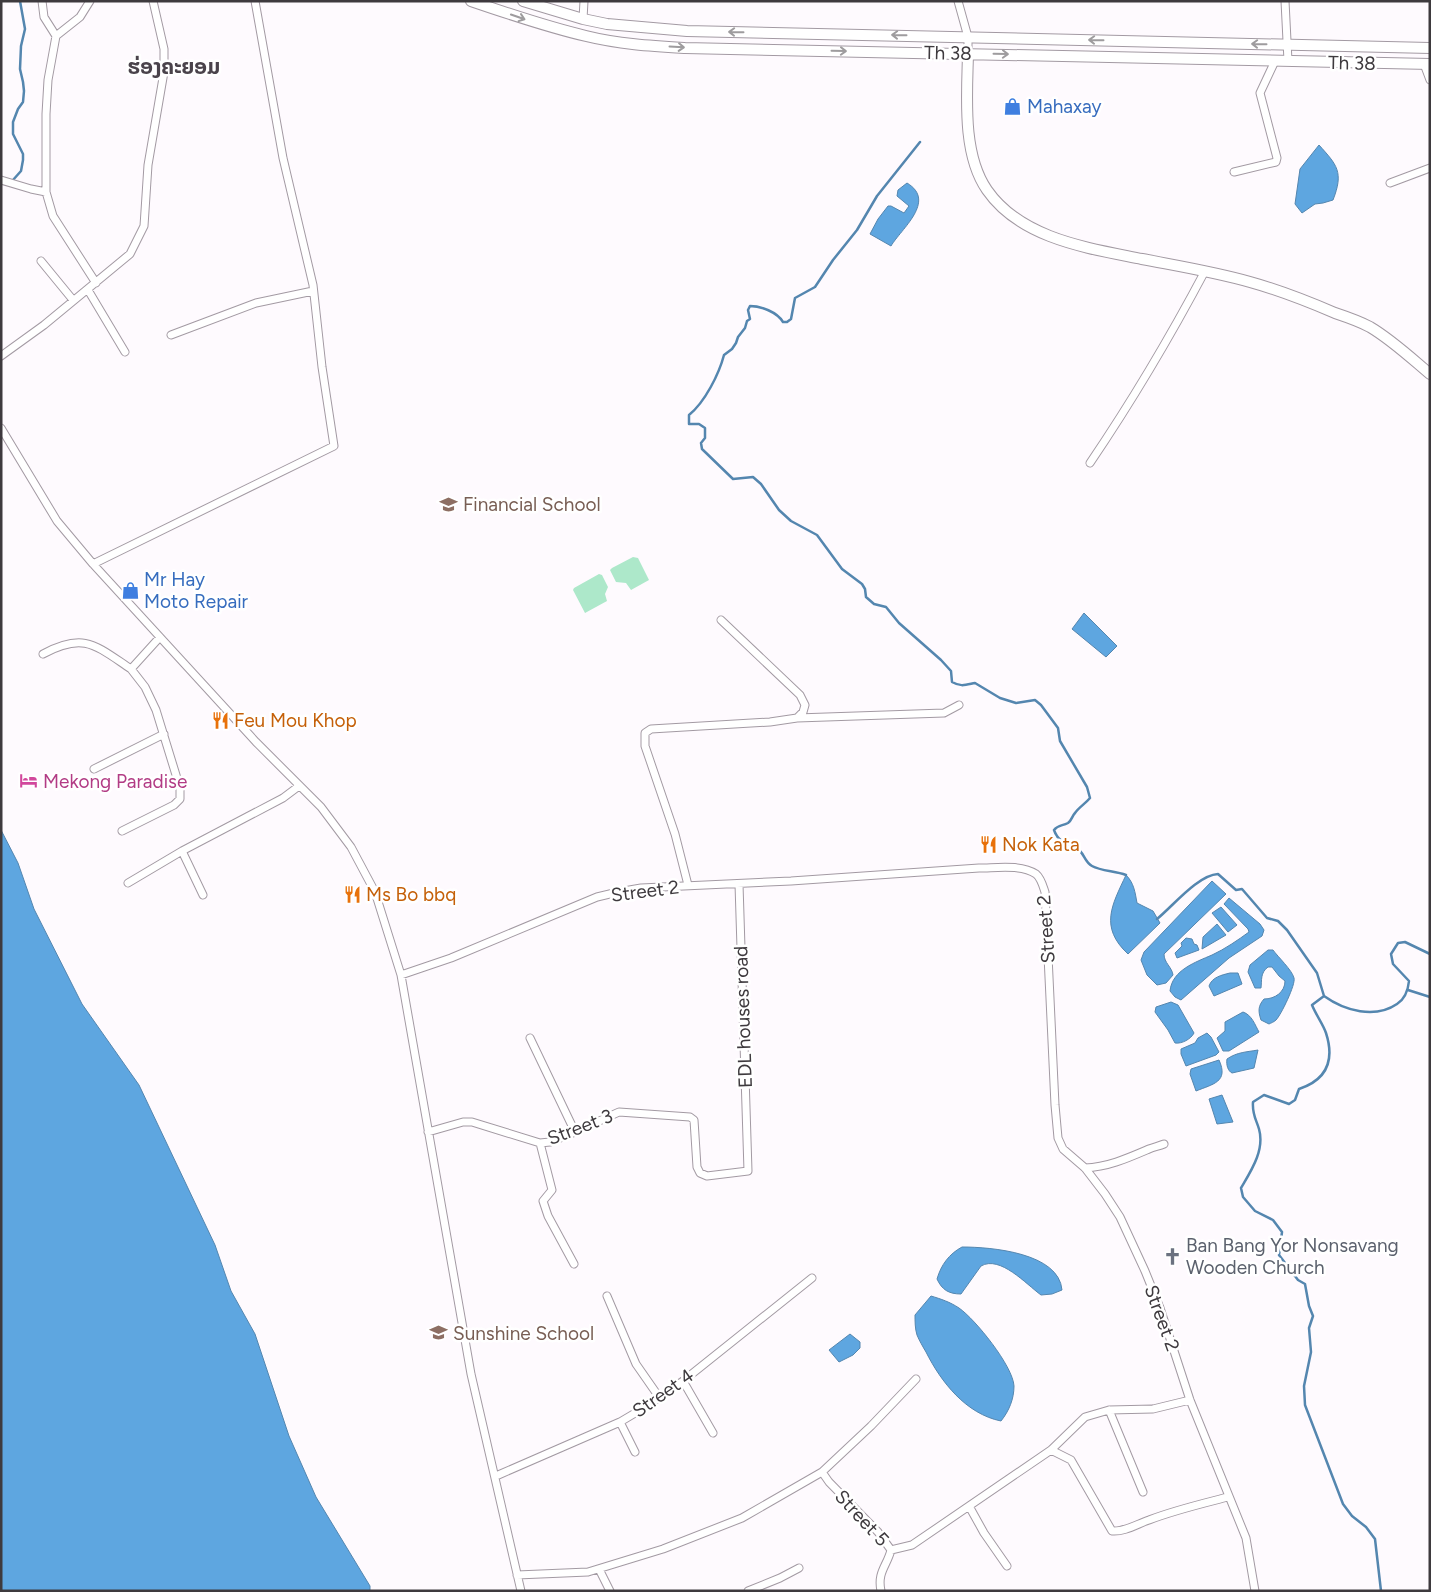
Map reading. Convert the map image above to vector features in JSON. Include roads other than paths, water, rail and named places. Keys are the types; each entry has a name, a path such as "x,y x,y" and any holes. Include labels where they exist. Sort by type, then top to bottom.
{"street":[{"path":"42,1 44,17 56,36"},
{"path":"90,1 80,17 56,36 48,80 46,192 53,216 96,283"},
{"path":"1,356 44,325 130,254 144,226 148,165 164,72 164,49 153,1"},
{"path":"93,564 334,446 313,291 283,158 256,1"},
{"name":"Th 38","path":"471,1 528,20 604,40 685,48 1427,64"},
{"name":"Th 38","path":"523,1 583,19 607,24 687,31 1430,48"},
{"path":"583,19 584,1"},
{"path":"958,1 968,37 966,119 971,149 986,190 1002,207 1024,223 1047,235 1079,246 1205,271 1249,282 1302,299 1369,326 1430,374"},
{"path":"1285,1 1288,61"},
{"path":"604,40 607,24"},
{"path":"1234,172 1276,162 1277,158 1260,93 1276,61"},
{"path":"1427,64 1430,80"},
{"path":"1390,183 1430,168"},
{"path":"1,180 31,190 46,192"},
{"path":"40,261 73,300"},
{"path":"1090,463 1124,413 1183,313 1205,271"},
{"path":"88,290 125,352"},
{"path":"171,335 256,303 313,291"},
{"path":"1,428 57,521 93,564 256,742 322,807 351,847 371,884 401,975 471,1374 521,1591"},
{"path":"722,620 800,695 805,705 803,712 797,718"},
{"path":"131,669 160,637"},
{"path":"42,654 59,645 74,642 88,643 100,648 131,669 145,687 156,710 180,788 180,799 174,805 122,831"},
{"path":"688,885 675,834 645,746 645,733 651,729 770,722 797,718 944,713 959,705"},
{"path":"94,769 164,734"},
{"path":"128,883 182,851 282,798 299,786"},
{"path":"182,851 203,895"},
{"name":"Street 2","path":"401,975 451,958 597,897 641,888 738,884 979,868 1010,868 1026,870 1036,875 1042,881 1045,892 1058,1138 1063,1149 1084,1168 1120,1217 1134,1245 1160,1308 1190,1400 1246,1538 1255,1591"},
{"name":"EDL houses road","path":"738,884 748,1171"},
{"path":"530,1038 575,1132"},
{"name":"Street 3","path":"428,1132 463,1122 472,1122 540,1143 550,1142 619,1112 690,1117 694,1120 697,1167 700,1173 707,1176 748,1171"},
{"path":"540,1143 552,1190 543,1201 548,1216 574,1264"},
{"path":"1084,1168 1094,1168 1121,1161 1152,1147 1164,1144"},
{"name":"Street 4","path":"496,1476 620,1422 683,1381 812,1278"},
{"path":"607,1296 636,1364 659,1397"},
{"path":"822,1472 871,1426 916,1378"},
{"path":"683,1381 713,1433"},
{"name":"Street 5","path":"517,1575 588,1572 663,1549 742,1518 822,1472 828,1482 878,1532 891,1550 912,1545 1051,1450 1085,1417 1109,1410 1153,1409 1190,1400"},
{"path":"1109,1410 1143,1492"},
{"path":"620,1422 635,1452"},
{"path":"1051,1450 1071,1460 1112,1532 1120,1532 1193,1505 1228,1497"},
{"path":"969,1506 984,1533 1007,1566"},
{"path":"881,1591 880,1574 891,1550"},
{"path":"748,1591 799,1568"},
{"path":"600,1569 610,1591"}],"water":[{"path":"1319,145 1337,170 1338,182 1336,190 1333,200 1315,204 1302,213 1295,204 1300,169"},
{"path":"907,183 915,190 919,198 918,206 914,215 891,246 870,234 888,206 904,213 909,206 897,196 898,190"},
{"path":"1084,613 1117,646 1106,657 1072,629"},
{"path":"1,830 18,863 34,909 82,1004 139,1085 215,1245 231,1291 255,1334 289,1436 316,1497 370,1586 370,1591 1,1591"},
{"path":"1126,875 1135,891 1137,903 1153,911 1160,923 1128,954 1113,934 1111,925 1111,916 1116,896"},
{"path":"1212,881 1226,894 1164,954 1173,975 1166,983 1157,985 1147,975 1141,960 1144,952"},
{"path":"1229,898 1260,924 1264,930 1262,936 1229,958 1181,1000 1175,997 1170,991 1175,978 1180,972 1192,964 1222,950 1249,932 1224,904"},
{"path":"1221,907 1237,925 1228,932 1212,913"},
{"path":"1217,924 1226,935 1202,949 1203,937"},
{"path":"1186,938 1192,939 1199,950 1177,958 1175,953 1182,946 1181,943"},
{"path":"1268,950 1273,950 1288,967 1294,978 1291,993 1281,1012 1276,1020 1269,1024 1261,1020 1260,1006 1264,999 1268,999 1281,992 1285,981 1272,967 1268,967 1263,974 1261,988 1255,988 1248,972 1250,965"},
{"path":"1230,973 1238,973 1242,984 1214,996 1209,986 1212,980"},
{"path":"1171,1002 1178,1005 1194,1033 1189,1039 1180,1043 1175,1043 1155,1012 1156,1007"},
{"path":"1243,1012 1251,1018 1259,1032 1229,1051 1223,1051 1217,1038 1225,1031 1225,1022"},
{"path":"1207,1033 1219,1052 1216,1055 1186,1066 1181,1049 1195,1043 1198,1038"},
{"path":"1258,1050 1254,1068 1232,1073 1229,1071 1227,1059 1238,1054"},
{"path":"1219,1060 1222,1067 1221,1078 1213,1084 1196,1091 1190,1074 1191,1069"},
{"path":"1222,1095 1233,1122 1217,1124 1209,1099"},
{"path":"962,1247 1006,1251 1037,1260 1049,1268 1058,1278 1062,1290 1052,1294 1041,1295 1004,1267 988,1264 981,1266 961,1294 949,1292 941,1286 937,1279 946,1260"},
{"path":"931,1296 952,1304 966,1314 983,1332 1007,1367 1012,1377 1014,1391 1011,1405 1001,1421 988,1417 966,1404 947,1385 932,1363 915,1328 915,1315"},
{"path":"850,1334 860,1342 860,1348 853,1355 839,1362 829,1350"}],"waterway":[{"path":"13,180 21,171 23,160 23,154 13,134 13,122 23,102 24,91 20,69 21,46 25,29 20,1"},
{"path":"920,142 877,196 857,230 833,260 815,287 795,298 791,319 783,322 777,315 768,310 750,306 748,310 750,319 747,321 745,328 732,349 724,355 719,371 701,403 689,415 689,424 699,424 705,428 705,438 701,443 702,449 733,479 753,477 761,484 779,510 791,521 817,535 842,569 862,584 866,597 874,604 886,607 899,623 941,660 951,671 952,682 961,685 975,683 1000,698 1016,703 1035,700 1041,705 1058,728 1060,741 1087,787 1090,798 1069,822 1054,830 1059,839 1077,848 1092,866 1126,875"},
{"path":"1157,919 1194,885 1210,876 1218,874 1236,890 1242,889 1267,918 1278,921 1287,930 1317,973 1324,996"},
{"path":"1381,1591 1375,1539 1343,1504 1305,1405 1304,1386 1311,1352 1309,1328 1313,1316 1305,1284 1298,1280 1279,1255 1282,1232 1273,1220 1255,1211 1243,1197 1241,1188 1256,1160 1260,1145 1259,1129 1253,1102 1264,1095 1289,1104 1295,1100 1299,1089 1322,1075 1329,1061 1329,1043 1325,1030 1312,1005 1324,996 1341,1006 1360,1011 1370,1012 1388,1009 1402,1000 1409,985 1409,981 1393,964 1391,954 1398,943 1405,942 1430,954"},
{"path":"1408,990 1430,997"}],"place":[{"name":"Mahaxay","path":"1013,106"},
{"name":"Financial School","path":"449,504"},
{"name":"Mr Hay Moto Repair","path":"130,590"},
{"name":"Feu Mou Khop","path":"220,720"},
{"name":"Mekong Paradise","path":"29,781"},
{"name":"Nok Kata","path":"988,844"},
{"name":"Ms Bo bbq","path":"352,894"},
{"name":"Ban Bang Yor Nonsavang Wooden Church","path":"1172,1256"},
{"name":"Sunshine School","path":"439,1333"}],"district":[{"name":"ຮ່ອງຄະຍອມ","path":"174,66"}]}
